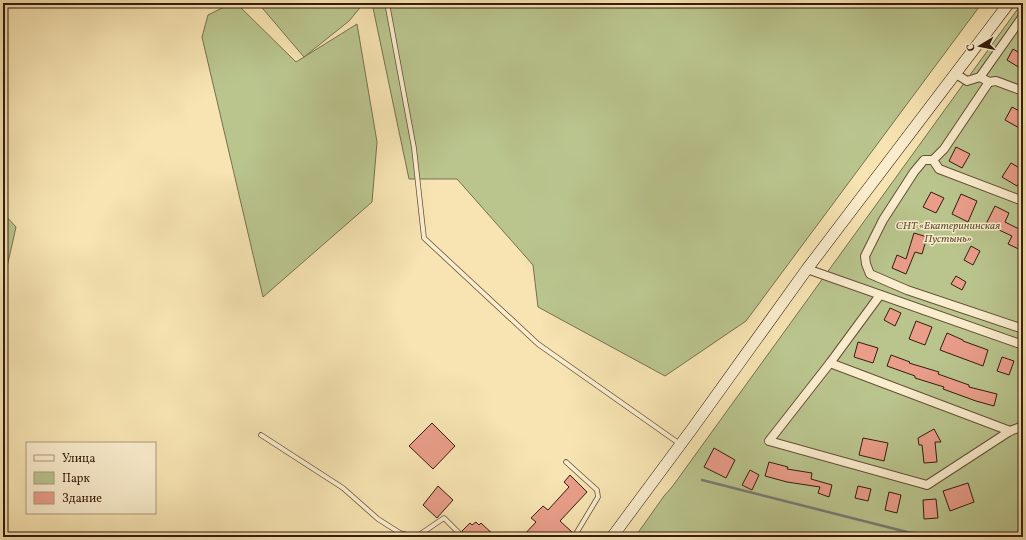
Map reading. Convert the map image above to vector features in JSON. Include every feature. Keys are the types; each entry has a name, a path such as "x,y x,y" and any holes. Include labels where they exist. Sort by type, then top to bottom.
{"main road":[{"path":"612,537 681,444 807,268 1009,3"}],"street":[{"path":"956,74 967,81 980,77 1023,16"},
{"path":"980,77 989,82 996,81 1023,91"},
{"path":"989,82 944,149 933,160 924,160 914,172 882,220 865,256 866,264 870,274 907,290 1023,329"},
{"path":"933,160 939,169 1023,201"},
{"path":"807,268 1023,345"},
{"path":"880,295 830,364 769,441 927,485 1010,431 1023,426"},
{"path":"830,364 1010,431"}],"lane":[{"path":"387,3 414,148 424,238 538,344 681,444"},
{"path":"261,435 343,488 378,519 400,533 410,536 419,535 444,518 463,537"},
{"path":"566,462 597,490 598,494 598,497 578,533 574,537"}],"green space":[{"path":"232,3 236,3 296,62 357,24 377,142 372,202 263,297 202,37 208,15"},
{"path":"258,3 364,3 349,21 304,57"},
{"path":"372,3 982,3 746,321 665,376 538,307 533,265 457,179 409,179"},
{"name":"СНТ «Екатерининская Пустынь»","path":"1022,3 1023,537 635,537 672,487"},
{"path":"3,213 16,227 3,285"}],"building":[{"path":"1013,49 1023,55 1023,62 1020,68 1007,60"},
{"path":"1012,107 1023,113 1023,125 1021,129 1005,120"},
{"path":"956,147 970,154 962,168 949,161"},
{"path":"1011,163 1023,170 1023,177 1017,186 1002,177"},
{"path":"931,192 944,198 936,213 923,207"},
{"path":"961,194 977,201 968,222 952,214"},
{"path":"995,206 1009,213 1005,222 1023,231 1023,251 1008,244 1012,236 986,224"},
{"path":"914,233 927,237 922,254 915,252 906,274 892,268 897,255 906,259"},
{"path":"971,246 980,251 973,265 964,260"},
{"path":"956,276 966,282 962,290 951,284"},
{"path":"890,308 901,313 895,326 884,320"},
{"path":"916,321 932,327 925,345 909,339"},
{"path":"947,333 963,341 988,350 983,366 940,350"},
{"path":"858,342 878,348 873,363 854,357"},
{"path":"891,355 910,362 909,363 939,372 938,374 969,385 969,387 997,394 994,406 943,389 944,387 915,378 915,376 887,366"},
{"path":"1002,357 1014,361 1009,375 997,371"},
{"path":"432,423 455,446 433,469 409,446"},
{"path":"934,429 941,442 935,442 937,462 924,463 922,445 919,445 918,438"},
{"path":"863,438 888,443 884,461 859,455"},
{"path":"714,448 735,460 726,478 704,467"},
{"path":"769,462 788,467 787,469 812,473 811,479 832,485 829,497 818,493 820,487 787,482 765,476"},
{"path":"750,470 759,475 752,490 742,485"},
{"path":"570,475 587,492 560,521 572,532 568,537 556,537 550,532 545,537 522,537 536,522 531,518 543,506 548,510 569,487 564,482"},
{"path":"968,483 974,502 950,511 943,491"},
{"path":"438,486 453,500 437,518 423,505"},
{"path":"858,486 871,489 868,501 855,498"},
{"path":"889,492 901,495 897,513 885,510"},
{"path":"936,499 938,518 924,519 923,500"},
{"path":"476,522 479,525 481,523 496,537 466,537 462,531 470,523 472,525"}],"waterway":[{"path":"702,480 907,532 940,537"}]}
